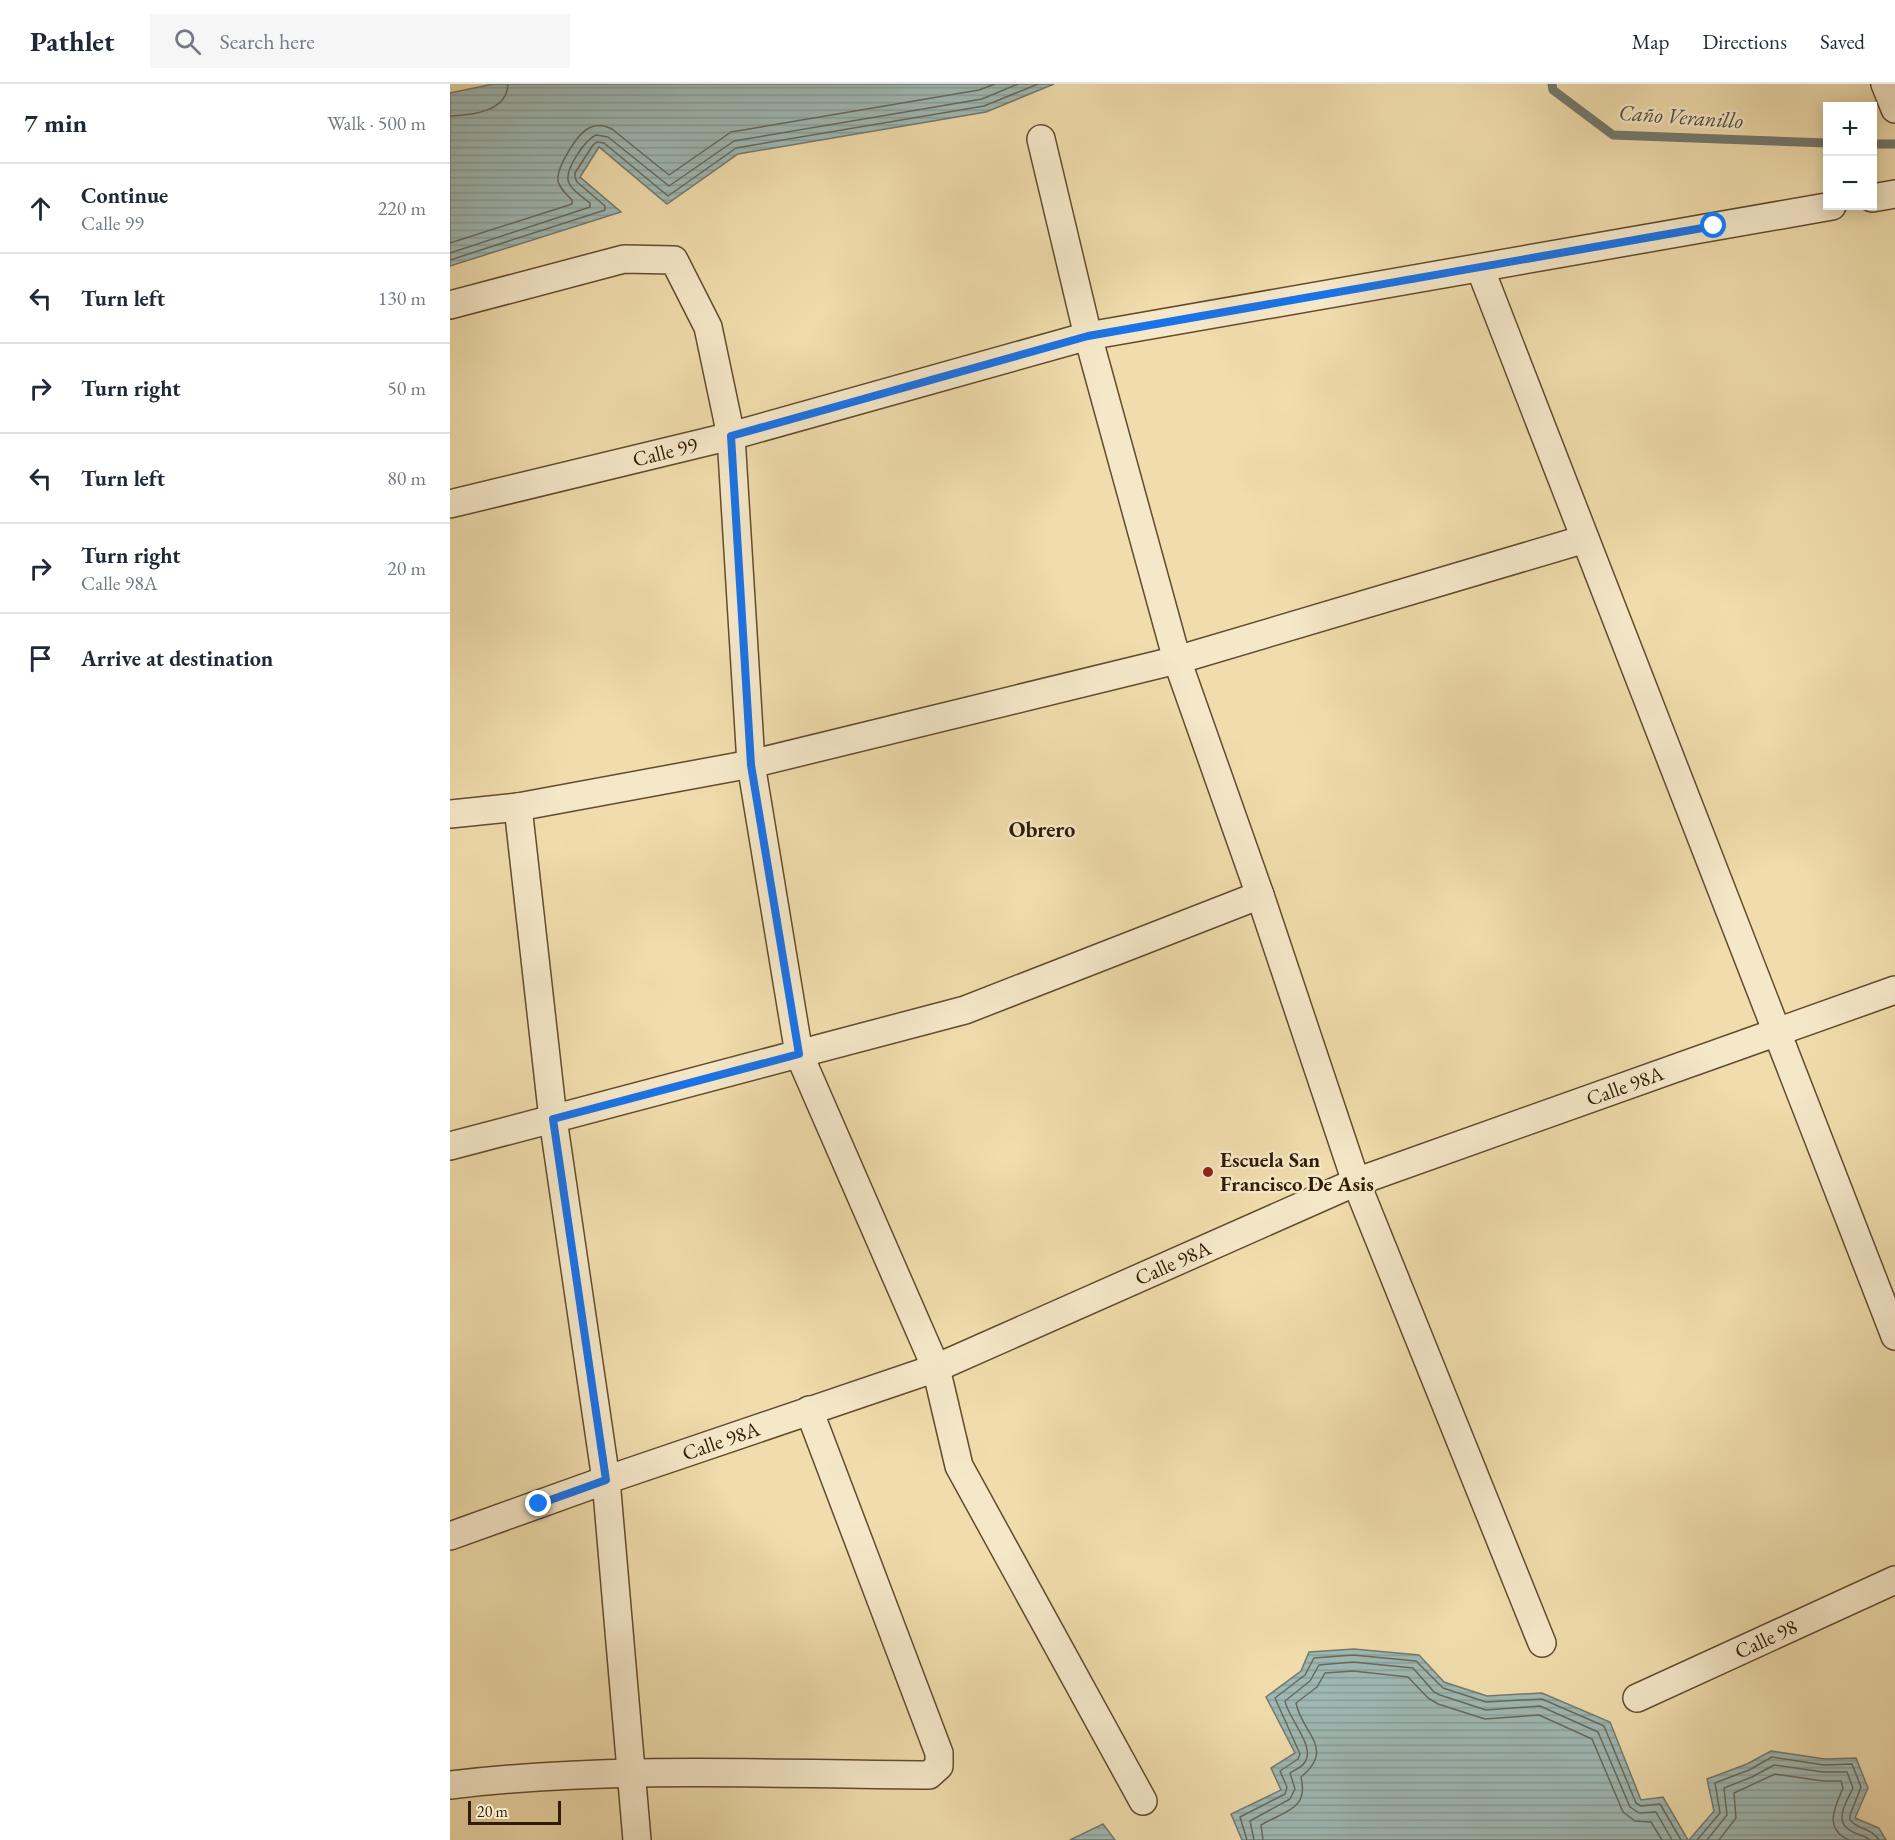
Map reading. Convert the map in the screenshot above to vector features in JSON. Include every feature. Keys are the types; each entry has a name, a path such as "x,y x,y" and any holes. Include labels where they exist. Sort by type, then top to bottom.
{"street":[{"path":"1885,84 1895,110"},
{"path":"1041,139 1088,336 1177,660 1260,895 1356,1182 1542,1643"},
{"path":"1877,197 1895,194"},
{"name":"Calle 99","path":"450,504 731,436 1088,336 1823,208"},
{"path":"450,305 624,259 674,260 708,327 731,436 751,765 799,1054 936,1368 959,1466 1143,1801"},
{"path":"1480,268 1895,1336"},
{"path":"450,814 518,807 751,765 1177,660 1585,539"},
{"path":"518,807 553,1119 606,1480 637,1840"},
{"path":"450,1146 965,1010 1260,895"},
{"name":"Calle 98A","path":"450,1536 606,1480 936,1368 1356,1182 1895,990"},
{"path":"450,1785 494,1780 630,1773 929,1775 939,1766 939,1753 809,1410"},
{"name":"Calle 98","path":"1636,1698 1895,1580"}],"water":[{"path":"493,84 1054,84 986,112 738,154 667,204 599,147 580,177 621,212 450,266 450,93"},
{"path":"1354,1649 1419,1655 1444,1682 1487,1696 1542,1693 1610,1722 1641,1800 1663,1797 1688,1840 1242,1840 1231,1814 1281,1790 1271,1768 1295,1753 1266,1697 1301,1671 1309,1652"},
{"path":"1771,1751 1825,1759 1856,1758 1868,1788 1855,1818 1879,1828 1886,1840 1689,1840 1714,1811 1707,1779 1747,1764"},
{"path":"1103,1824 1115,1840 1070,1840"}],"waterway":[{"name":"Caño Veranillo","path":"1552,84 1553,90 1613,135 1823,143"},
{"name":"Caño Veranillo","path":"1877,144 1895,144"}],"place":[{"name":"Escuela San Francisco De Asis","path":"1208,1172"}],"district":[{"name":"Obrero","path":"1042,829"}],"route":[{"path":"539,1504 606,1480 553,1119 799,1054 751,765 731,436 1088,336 1714,226"}]}
